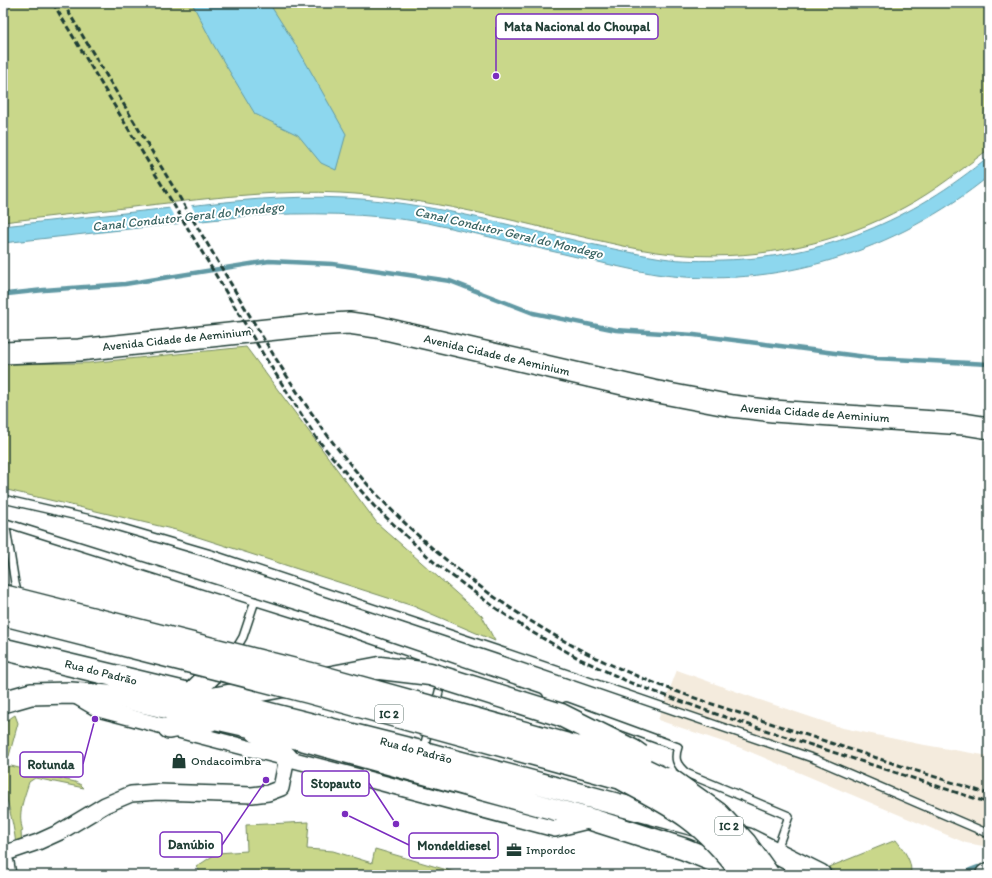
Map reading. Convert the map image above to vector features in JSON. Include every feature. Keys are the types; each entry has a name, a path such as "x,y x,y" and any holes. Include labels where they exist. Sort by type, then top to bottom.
{"highway":[{"name":"IC 2","path":"3,596 315,675 626,761 680,787 718,814 745,843 768,875"},
{"name":"IC 2","path":"3,614 309,692 621,778 668,804 689,818 728,854 744,875"},
{"path":"212,699 380,668 430,674 561,715 633,751 680,787"}],"main road":[{"name":"Avenida Cidade de Aeminium","path":"3,353 79,350 314,325 349,323 377,327 653,391 732,406 773,411 964,424 989,428"},
{"name":"Rua do Padrão","path":"3,649 212,699 422,752 748,839 820,875"},
{"path":"191,694 221,665"},
{"name":"Rua do Padrão","path":"4,702 31,694 71,693 120,697 219,719 373,758 593,820 684,849 748,875"},
{"path":"169,728 219,719"},
{"path":"252,727 287,758"},
{"path":"3,863 5,875"}],"street":[{"path":"71,693 98,709 555,830 593,820"},
{"path":"3,854 38,842 60,832 105,805 131,794 158,792 252,795 268,793 281,788 287,758"}],"lane":[{"path":"3,499 95,520 211,554 472,642 815,759 989,834"},
{"path":"254,601 243,637 236,651 221,665 27,615 22,610 15,583 4,522 138,566 254,601 446,665 678,746 676,755 678,765 686,773 789,816 776,852"},
{"path":"422,752 446,665"}],"shaded area":[{"path":"677,670 843,728 919,744 989,756 989,847 966,843 741,748 658,720"}],"green space":[{"path":"3,3 989,3 989,149 927,194 880,220 827,239 771,252 743,255 715,256 656,252 608,243 506,219 424,202 368,195 319,192 238,196 3,222"},
{"path":"246,347 377,523 482,616 495,641 413,606 176,530 3,489 3,364 88,363"},
{"path":"15,715 18,723 9,756 3,759 3,725"},
{"path":"11,766 75,782 84,788 35,778 29,782 21,812 21,824 23,831 21,832 22,845 16,846 3,778 3,768"},
{"path":"309,822 307,849 333,851 372,863 375,849 454,872 454,875 203,875 196,867 217,853 247,851 246,825"},
{"path":"896,840 905,852 909,861 911,870 910,875 842,875 827,868"}],"water":[{"path":"192,3 269,3 297,47 346,134 336,170 321,163 298,135 255,114 213,44"},
{"name":"Canal Condutor Geral do Mondego","path":"989,156 989,176 953,202 915,225 875,244 833,260 789,270 745,276 701,278 656,274 428,223 383,217 338,214 247,216 3,243 3,226 236,201 323,197 385,201 425,207 622,251 662,258 700,261 760,258 796,252 831,243 898,217 960,179"}],"pier":[{"path":"190,203 201,223 179,225 168,206"}],"waterway":[{"path":"3,296 7,294 44,290 125,284 269,261 333,264 450,281 533,313 616,330 694,335 874,358 989,364"},
{"path":"971,873 970,870 978,867"}],"railway":[{"path":"53,3 263,354 317,439 374,506 436,564 528,630 580,659 631,683 716,714 989,803"},
{"path":"63,3 268,346 314,417 356,472 384,502 443,558 475,583 543,629 602,661 625,671 721,707 989,794"}],"place":[{"name":"Mata Nacional do Choupal","path":"496,76"},
{"name":"Rotunda","path":"95,719"},
{"name":"Ondacoimbra","path":"179,761"},
{"name":"Danúbio","path":"266,780"},
{"name":"Mondeldiesel","path":"345,814"},
{"name":"Stopauto","path":"396,824"},
{"name":"Impordoc","path":"514,850"}]}
